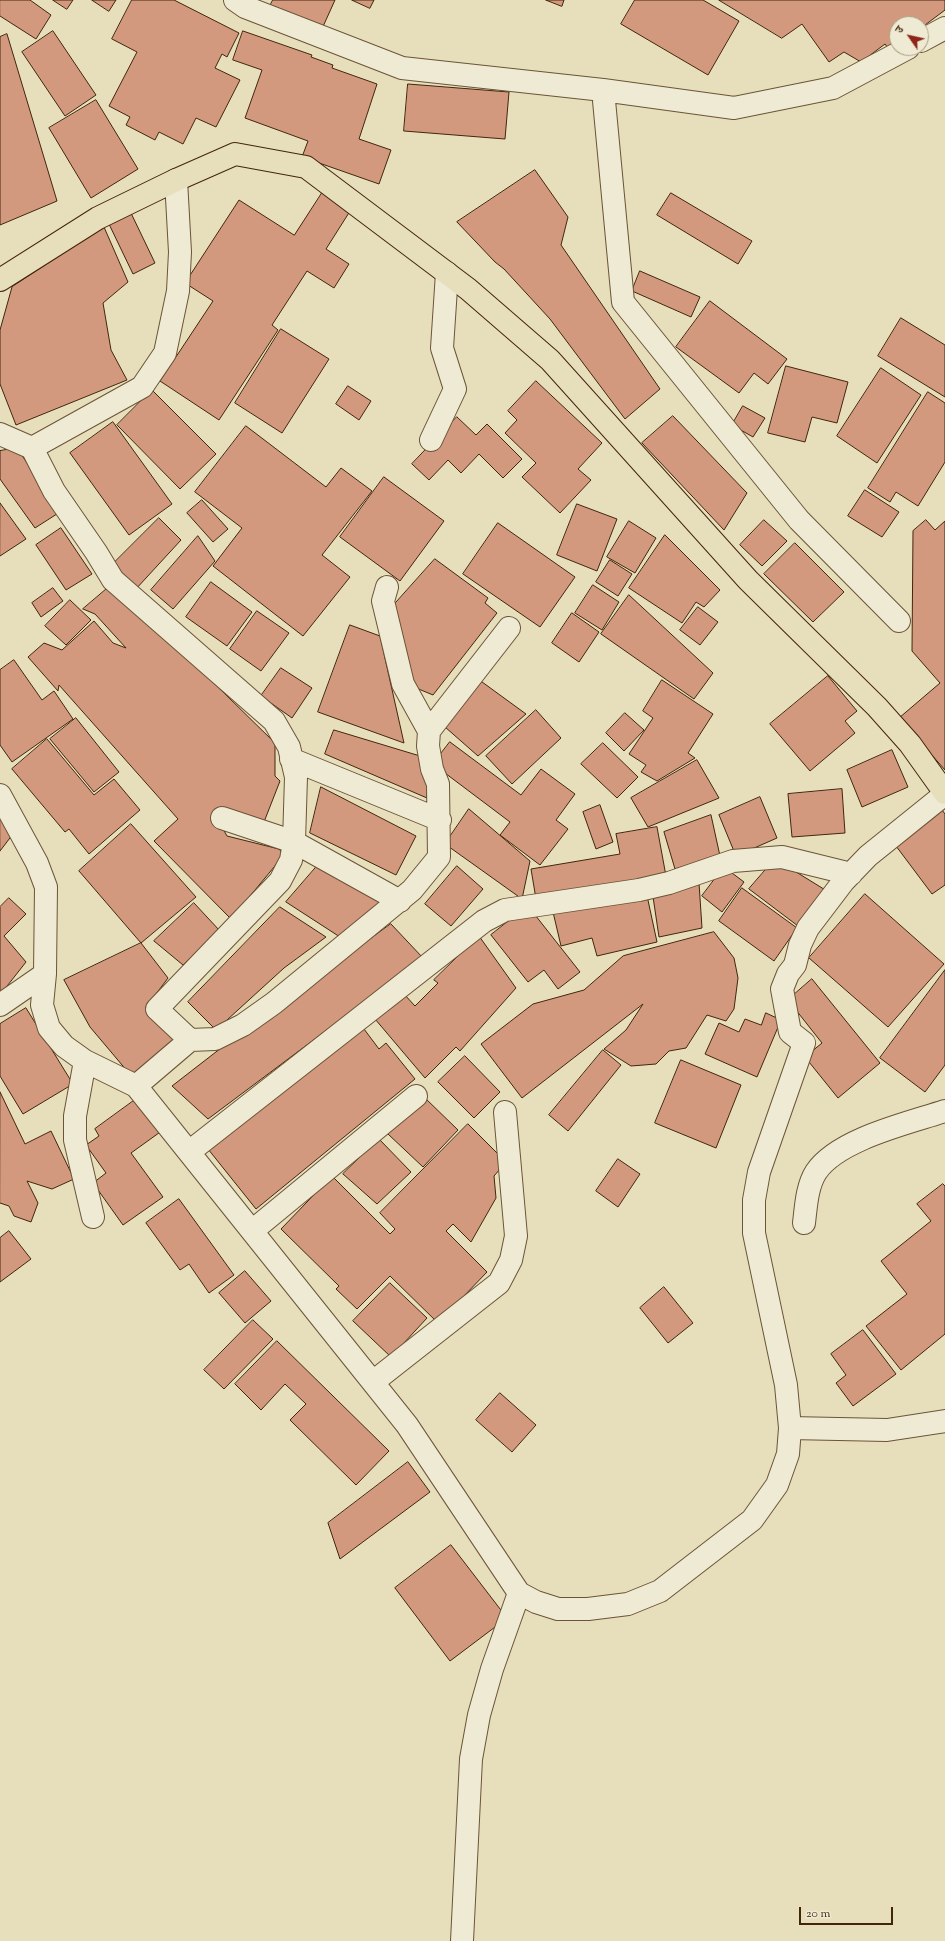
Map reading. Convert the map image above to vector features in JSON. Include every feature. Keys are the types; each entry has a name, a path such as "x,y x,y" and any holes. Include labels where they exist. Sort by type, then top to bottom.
{"main road":[{"path":"0,280 98,218 176,180 236,154 306,167 447,272 550,360 748,580 877,707 910,744 945,793"}],"street":[{"path":"235,0 245,7 257,6 402,68 603,90 734,108 834,88 893,56"},
{"path":"929,37 945,28"},
{"path":"603,90 623,302 800,520 899,620"},
{"path":"32,448 142,387 165,352 178,291 180,252 176,180"},
{"path":"431,440 455,389 442,348 447,272"},
{"path":"0,434 32,448 54,491 96,552 113,580 274,721 288,747 296,777 294,842 291,860 280,881 157,1009 190,1040"},
{"path":"136,1086 190,1040 215,1039 243,1025 274,1003 400,901 412,890 438,857 440,820 438,784 432,769 428,746 429,731 403,684 383,601 387,587"},
{"path":"429,731 509,628"},
{"path":"291,759 440,820"},
{"path":"0,795 37,863 46,886 45,974 42,1005 49,1028 64,1046 85,1061 136,1086 407,1425 519,1593 536,1602 558,1609 588,1609 628,1604 660,1591 752,1520 777,1485 788,1454 790,1428 786,1385 754,1234 754,1200 759,1172 804,1043 790,1032 782,989 788,974 795,965 800,945 808,928 851,874 868,856 945,793"},
{"path":"222,818 294,842 400,901"},
{"path":"189,1152 484,921 505,910 639,890 669,883 733,861 758,858 782,856 851,874"},
{"path":"0,1005 45,974"},
{"path":"85,1061 75,1116 74,1140 93,1218"},
{"path":"252,1230 416,1096"},
{"path":"804,1222 808,1191 816,1172 839,1150 868,1136 945,1111"},
{"path":"373,1382 499,1283 511,1260 516,1236 505,1112"},
{"path":"790,1428 887,1430 945,1421"},
{"path":"462,1941 471,1759 479,1714 492,1669 519,1593"}],"building":[{"path":"0,0 30,0 51,15 36,39 0,16"},
{"path":"53,0 73,0 67,9"},
{"path":"92,0 116,0 109,11"},
{"path":"132,0 174,0 239,33 227,57 222,54 215,68 240,80 216,127 196,118 183,144 159,132 155,140 126,125 130,117 109,106 137,52 112,39"},
{"path":"273,0 335,0 321,31 269,8"},
{"path":"352,0 374,0 370,8"},
{"path":"546,0 564,0 562,6"},
{"path":"635,0 703,0 739,21 708,75 621,24"},
{"path":"719,0 945,0 945,10 929,22 929,16 889,16 889,50 885,44 861,62 844,52 829,62 802,24 782,38"},
{"path":"53,31 96,95 65,116 22,52"},
{"path":"243,31 312,55 311,57 333,65 332,68 377,84 359,139 391,150 379,184 302,157 308,141 245,118 262,70 233,60"},
{"path":"7,34 57,201 0,225 0,37"},
{"path":"408,84 509,92 505,139 404,131"},
{"path":"96,100 138,169 91,198 49,128"},
{"path":"535,170 568,217 561,245 660,389 625,419 550,319 504,269 495,262 457,222"},
{"path":"324,190 352,208 326,249 349,264 334,288 307,271 272,325 278,330 219,420 160,381 213,301 185,283 239,200 294,235"},
{"path":"671,193 752,241 738,264 657,215"},
{"path":"130,211 155,263 133,274 108,222"},
{"path":"104,227 128,282 103,303 111,350 127,380 16,425 0,384 0,330 12,287"},
{"path":"640,271 700,297 691,317 632,291"},
{"path":"710,301 787,359 768,384 754,373 739,393 676,347"},
{"path":"901,318 945,345 945,397 878,356"},
{"path":"281,329 329,359 282,433 235,403"},
{"path":"786,366 848,382 837,423 812,417 805,442 768,433"},
{"path":"881,368 921,395 877,463 837,436"},
{"path":"536,381 602,443 578,469 591,480 560,513 522,477 536,463 505,433 517,420 508,411"},
{"path":"348,386 371,401 359,420 336,404"},
{"path":"152,390 216,454 180,489 117,425"},
{"path":"928,392 945,403 945,462 918,506 896,492 890,502 868,488"},
{"path":"743,406 765,418 753,437 732,425"},
{"path":"673,416 747,493 724,530 642,443"},
{"path":"457,417 476,435 487,424 522,459 503,478 479,454 461,473 448,460 429,480 412,464"},
{"path":"113,422 172,504 129,535 70,453"},
{"path":"246,426 326,487 341,468 372,491 322,555 350,577 303,636 213,566 242,528 195,492"},
{"path":"17,448 60,512 35,528 0,479 0,451"},
{"path":"384,477 444,521 400,581 340,537"},
{"path":"865,490 899,512 882,537 848,516"},
{"path":"202,500 228,529 213,542 187,513"},
{"path":"0,503 26,539 0,556"},
{"path":"577,504 617,519 597,571 557,555"},
{"path":"159,518 181,540 135,590 109,568"},
{"path":"764,520 787,541 762,566 740,545"},
{"path":"926,520 935,530 945,521 945,770 899,718 940,683 912,651 913,531"},
{"path":"629,521 656,538 635,573 607,557"},
{"path":"498,523 575,577 540,627 463,574"},
{"path":"61,528 92,574 66,590 36,545"},
{"path":"665,535 720,590 704,607 696,602 682,623 629,588"},
{"path":"198,536 215,561 173,609 151,590"},
{"path":"795,543 844,592 813,622 764,574"},
{"path":"435,559 488,598 485,603 497,613 433,695 409,685 392,607"},
{"path":"610,560 632,574 618,596 596,582"},
{"path":"211,582 252,612 227,646 186,617"},
{"path":"593,585 619,602 602,630 575,613"},
{"path":"110,586 117,588 275,743 275,776 280,781 264,822 214,813 227,836 279,849 284,855 231,919 154,841 178,819 59,685 58,691 28,657 44,643 62,650 94,621 113,643 126,648 95,614 83,609"},
{"path":"53,588 63,601 41,617 32,603"},
{"path":"629,595 713,673 694,699 601,634"},
{"path":"70,600 91,620 66,645 45,626"},
{"path":"698,607 718,622 700,645 680,630"},
{"path":"257,611 289,633 261,671 230,649"},
{"path":"572,613 599,632 579,662 552,643"},
{"path":"350,625 380,636 404,743 318,712"},
{"path":"14,660 42,700 54,691 73,719 12,762 0,745 0,670"},
{"path":"281,668 312,688 292,718 261,696"},
{"path":"828,676 857,711 845,721 855,733 810,771 770,724"},
{"path":"478,679 526,714 478,756 445,727"},
{"path":"662,680 713,714 688,753 695,758 657,781 641,772 646,765 629,754 653,718 643,711"},
{"path":"536,710 561,738 512,784 486,756"},
{"path":"625,713 644,730 624,751 606,733"},
{"path":"76,718 119,772 94,792 50,739"},
{"path":"334,730 430,759 427,798 325,754"},
{"path":"47,739 94,795 114,779 140,810 89,854 69,829 65,832 12,769"},
{"path":"450,742 521,795 541,769 575,794 556,820 568,829 540,865 500,835 510,822 433,764"},
{"path":"603,743 638,777 617,798 581,764"},
{"path":"892,750 908,787 862,807 847,770"},
{"path":"697,760 719,798 648,827 631,798"},
{"path":"321,787 416,836 396,875 310,833"},
{"path":"842,789 845,833 792,837 788,794"},
{"path":"760,797 777,838 736,856 719,815"},
{"path":"600,805 613,842 596,849 583,812"},
{"path":"469,809 530,861 522,899 445,844"},
{"path":"942,810 945,814 945,885 932,894 896,846"},
{"path":"711,815 720,856 675,869 664,832"},
{"path":"0,819 16,830 0,851"},
{"path":"131,824 196,897 141,943 79,871"},
{"path":"657,827 666,876 536,899 531,869 620,854 616,834"},
{"path":"775,859 827,891 798,926 749,889"},
{"path":"318,865 383,899 340,937 286,902"},
{"path":"457,866 483,889 451,926 425,904"},
{"path":"724,867 744,882 722,912 702,896"},
{"path":"699,883 702,928 659,937 652,890"},
{"path":"742,888 797,928 774,961 719,921"},
{"path":"646,891 657,942 597,956 592,938 561,946 553,912"},
{"path":"865,894 944,964 888,1027 809,958"},
{"path":"9,898 26,914 4,936 26,962 0,995 0,907"},
{"path":"194,903 220,931 183,965 154,941"},
{"path":"528,906 580,972 558,989 544,970 528,982 491,935"},
{"path":"280,907 326,937 284,968 216,1030 188,1002"},
{"path":"391,924 423,958 208,1119 172,1086 234,1038"},
{"path":"714,932 734,958 738,978 734,1009 726,1021 707,1015 686,1048 669,1051 656,1064 631,1066 604,1049 626,1030 643,1004 522,1098 481,1044 533,1004 584,990 623,956"},
{"path":"479,936 516,988 460,1051 456,1047 425,1078 375,1019 404,994 415,1006 438,983 434,980"},
{"path":"141,943 168,978 147,1006 178,1040 133,1078 90,1027 64,980"},
{"path":"945,970 945,1065 925,1092 880,1058"},
{"path":"812,979 880,1063 838,1098 805,1057 822,1043 788,1000"},
{"path":"26,1008 73,1084 23,1114 0,1076 0,1024"},
{"path":"766,1013 781,1020 757,1077 705,1054 719,1023 739,1032 745,1019 761,1025"},
{"path":"361,1025 379,1049 386,1043 415,1079 256,1209 208,1149"},
{"path":"603,1050 621,1065 568,1131 549,1115"},
{"path":"465,1056 500,1092 474,1118 438,1082"},
{"path":"681,1060 741,1085 716,1148 655,1123"},
{"path":"0,1092 25,1144 51,1131 74,1179 52,1189 27,1181 38,1203 31,1222 14,1216 9,1206 0,1203"},
{"path":"139,1097 163,1130 131,1153 163,1197 123,1225 93,1183 106,1173 86,1145 99,1136 95,1129"},
{"path":"424,1097 458,1130 423,1167 388,1134"},
{"path":"468,1124 506,1162 494,1176 496,1198 471,1242 453,1224 446,1231 487,1272 438,1323 390,1276 357,1309 336,1289 339,1286 281,1229 332,1176 390,1234 395,1229 380,1213"},
{"path":"379,1139 411,1172 377,1204 343,1174"},
{"path":"618,1159 640,1174 618,1207 596,1191"},
{"path":"943,1184 945,1186 945,1334 901,1370 866,1326 907,1294 881,1261 931,1221 917,1204"},
{"path":"179,1199 234,1275 209,1293 189,1264 180,1270 146,1223"},
{"path":"9,1231 31,1259 0,1282 0,1238"},
{"path":"245,1271 271,1301 245,1323 219,1293"},
{"path":"390,1283 427,1318 391,1357 353,1321"},
{"path":"664,1287 693,1323 668,1343 640,1308"},
{"path":"253,1320 273,1339 224,1389 204,1370"},
{"path":"863,1330 896,1374 853,1406 836,1383 846,1375 831,1354"},
{"path":"277,1341 389,1451 356,1485 290,1420 306,1404 285,1384 261,1410 235,1384"},
{"path":"500,1393 536,1425 512,1452 476,1420"},
{"path":"408,1462 430,1492 340,1559 328,1523"},
{"path":"451,1545 507,1618 450,1661 395,1588"}]}
